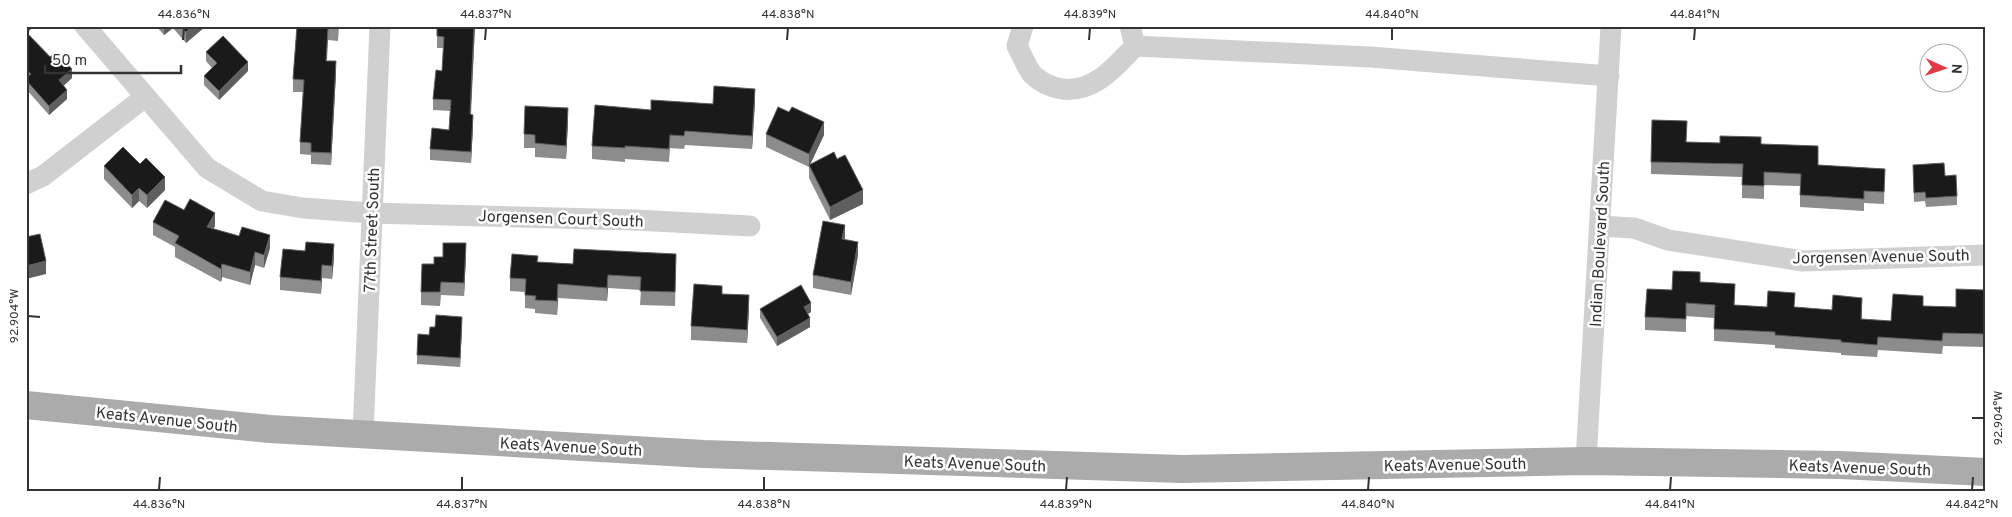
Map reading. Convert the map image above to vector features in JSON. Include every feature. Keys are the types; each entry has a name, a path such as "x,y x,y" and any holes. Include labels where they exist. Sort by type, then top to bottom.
{"main road":[{"name":"Keats Avenue South","path":"26,405 270,429 704,454 1182,469 1586,461 1840,465 1986,472"}],"street":[{"name":"Jorgensen Court South","path":"85,26 207,168 262,201 303,208 371,213 635,220 750,226"},
{"name":"77th Street South","path":"363,434 380,26"},
{"path":"1023,26 1017,46 1032,73 1048,86 1072,90 1091,86 1110,72 1132,36 1609,76"},
{"name":"Indian Boulevard South","path":"1586,461 1611,26"},
{"path":"26,184 43,176 145,96"},
{"name":"Jorgensen Avenue South","path":"1600,226 1634,228 1668,240 1802,261 1986,255"}],"building":[{"path":"181,26 192,26 186,32"},
{"path":"297,26 338,26 338,28 328,28 326,61 336,61 331,153 311,152 311,143 300,142 304,80 293,79"},
{"path":"437,26 474,26 470,114 473,115 471,152 430,149 432,128 449,130 451,100 433,99 436,70 442,71 444,37 437,36"},
{"path":"26,32 50,57 56,52 72,69 59,80 67,90 49,106 26,80 31,74 26,69"},
{"path":"223,36 248,62 219,91 204,76 217,63 206,52"},
{"path":"1986,82 1986,110 1984,110"},
{"path":"714,86 755,89 752,136 685,131 684,136 670,135 669,149 592,146 595,105 651,110 651,100 713,104"},
{"path":"525,106 568,108 566,146 535,143 535,135 524,134"},
{"path":"778,107 789,112 792,107 824,122 809,154 766,134"},
{"path":"1652,120 1687,121 1686,142 1720,143 1720,136 1761,137 1761,144 1818,146 1818,165 1885,169 1884,192 1864,191 1864,199 1800,195 1801,174 1764,172 1764,186 1742,185 1743,164 1651,162"},
{"path":"123,147 140,164 146,158 165,177 147,195 139,188 132,195 104,166"},
{"path":"834,152 837,159 845,155 863,190 830,207 809,165"},
{"path":"1944,163 1945,176 1956,175 1957,196 1926,198 1925,192 1914,193 1913,165"},
{"path":"190,199 215,213 207,227 239,236 242,227 270,235 264,255 255,252 250,272 222,264 221,269 175,243 179,236 153,222 165,200 184,210"},
{"path":"823,221 845,225 842,239 858,242 851,282 813,275"},
{"path":"40,234 46,261 26,266 26,237"},
{"path":"306,242 334,244 332,266 322,265 321,281 280,277 283,249 305,251"},
{"path":"443,243 466,243 464,283 441,282 440,292 421,292 422,264 434,264 434,257 443,257"},
{"path":"574,249 676,254 675,292 640,291 641,277 608,275 607,288 558,284 557,301 535,300 536,296 525,295 526,279 510,278 512,254 538,256 537,262 573,264"},
{"path":"1673,271 1700,272 1700,282 1735,284 1734,305 1767,307 1768,291 1795,293 1794,307 1832,310 1833,295 1862,298 1861,319 1891,321 1893,294 1923,296 1923,306 1956,307 1956,289 1984,290 1986,334 1943,333 1942,341 1878,337 1877,345 1775,335 1775,332 1714,329 1715,305 1686,303 1686,319 1645,317 1647,289 1672,290"},
{"path":"694,284 722,286 722,294 749,295 747,330 691,326"},
{"path":"801,285 811,303 804,307 810,318 777,337 760,309"},
{"path":"436,315 462,317 460,358 417,355 418,334 429,335 430,327 435,327"}]}
